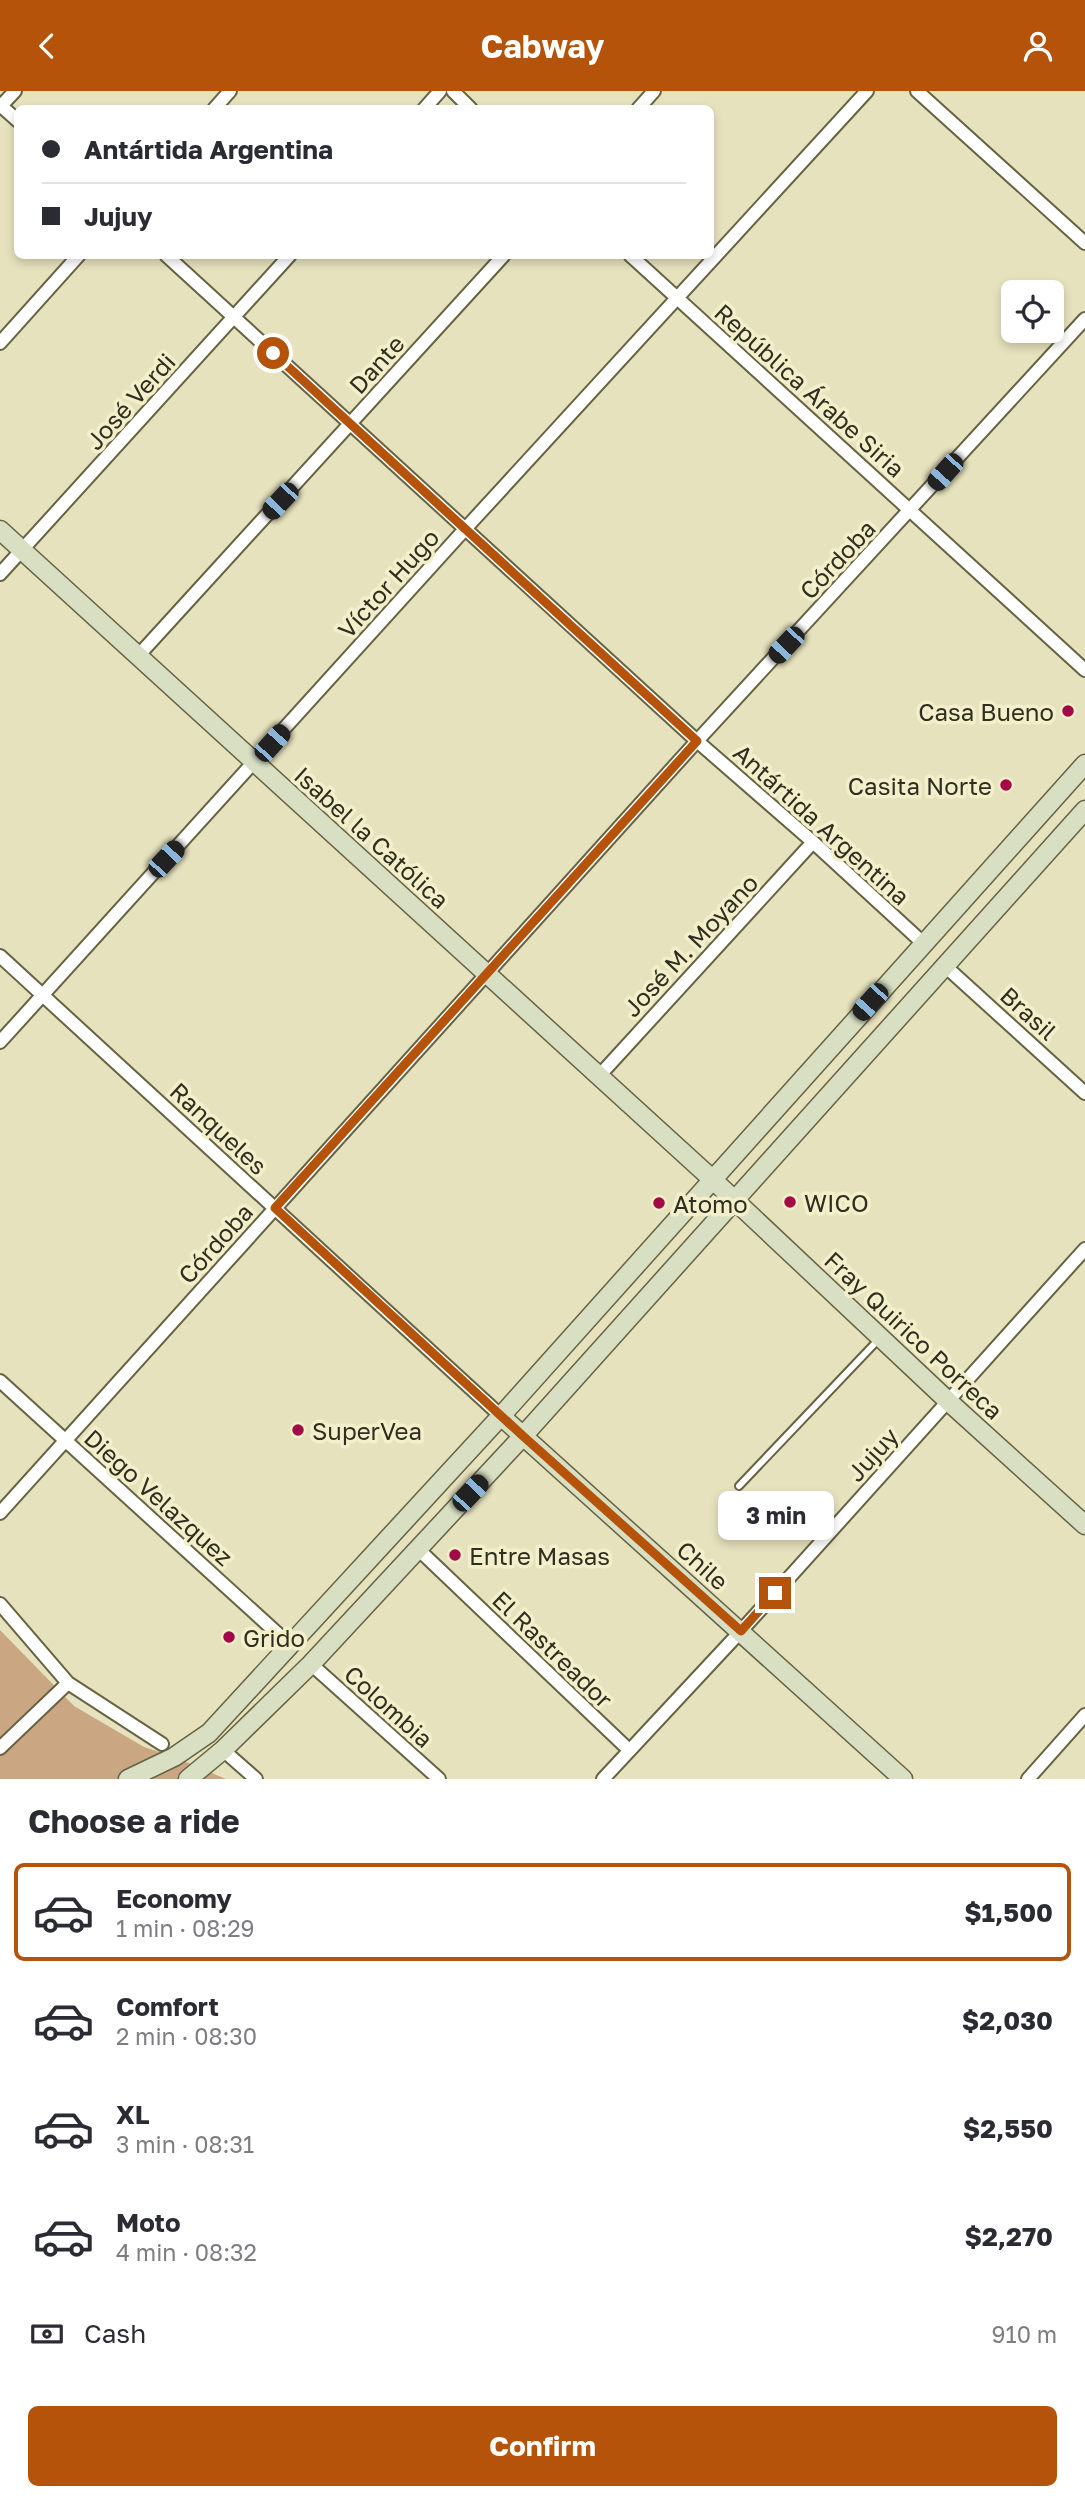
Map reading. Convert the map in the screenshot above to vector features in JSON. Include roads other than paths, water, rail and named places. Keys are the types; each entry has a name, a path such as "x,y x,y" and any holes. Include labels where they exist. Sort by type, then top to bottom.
{"main road":[{"name":"Isabel la Católica","path":"0,530 712,1178"},
{"path":"128,1779 174,1757 209,1733 501,1416 1085,764"},
{"path":"188,1779 311,1664 523,1436 1085,810"},
{"name":"Fray Quirico Porreca","path":"712,1178 948,1401 1085,1525"},
{"name":"Chile","path":"501,1416 903,1779"}],"street":[{"path":"14,118 0,106 15,91"},
{"path":"218,105 230,91"},
{"path":"428,105 440,91"},
{"path":"453,91 467,105"},
{"path":"642,105 654,91"},
{"name":"Víctor Hugo","path":"0,1042 867,91"},
{"path":"917,91 1085,243"},
{"path":"0,343 75,259"},
{"name":"Antártida Argentina","path":"170,259 697,741 923,943"},
{"name":"José Verdi","path":"0,574 286,259"},
{"name":"Dante","path":"138,656 500,259"},
{"name":"República Árabe Siria","path":"634,259 1085,670"},
{"name":"Córdoba","path":"0,1513 697,741 1085,320"},
{"name":"José M. Moyano","path":"599,1076 813,842"},
{"name":"Ranqueles","path":"0,956 501,1416"},
{"name":"Brasil","path":"944,965 1085,1093"},
{"name":"Jujuy","path":"603,1779 741,1631 1085,1249"},
{"name":"Diego Velazquez","path":"0,1381 289,1644"},
{"name":"El Rastreador","path":"418,1549 629,1750"},
{"path":"0,1604 68,1683 162,1744"},
{"name":"Colombia","path":"311,1664 439,1779"},
{"path":"0,1748 68,1683"},
{"path":"1028,1779 1085,1715"},
{"path":"223,1749 251,1778"}],"lane":[{"path":"739,1486 880,1337"}],"place":[{"name":"Casa Bueno","path":"1068,711"},
{"name":"Casita Norte","path":"1006,785"},
{"name":"WICO","path":"790,1202"},
{"name":"Atomo","path":"659,1203"},
{"name":"SuperVea","path":"298,1430"},
{"name":"Entre Masas","path":"455,1555"},
{"name":"Grido","path":"229,1637"}]}
